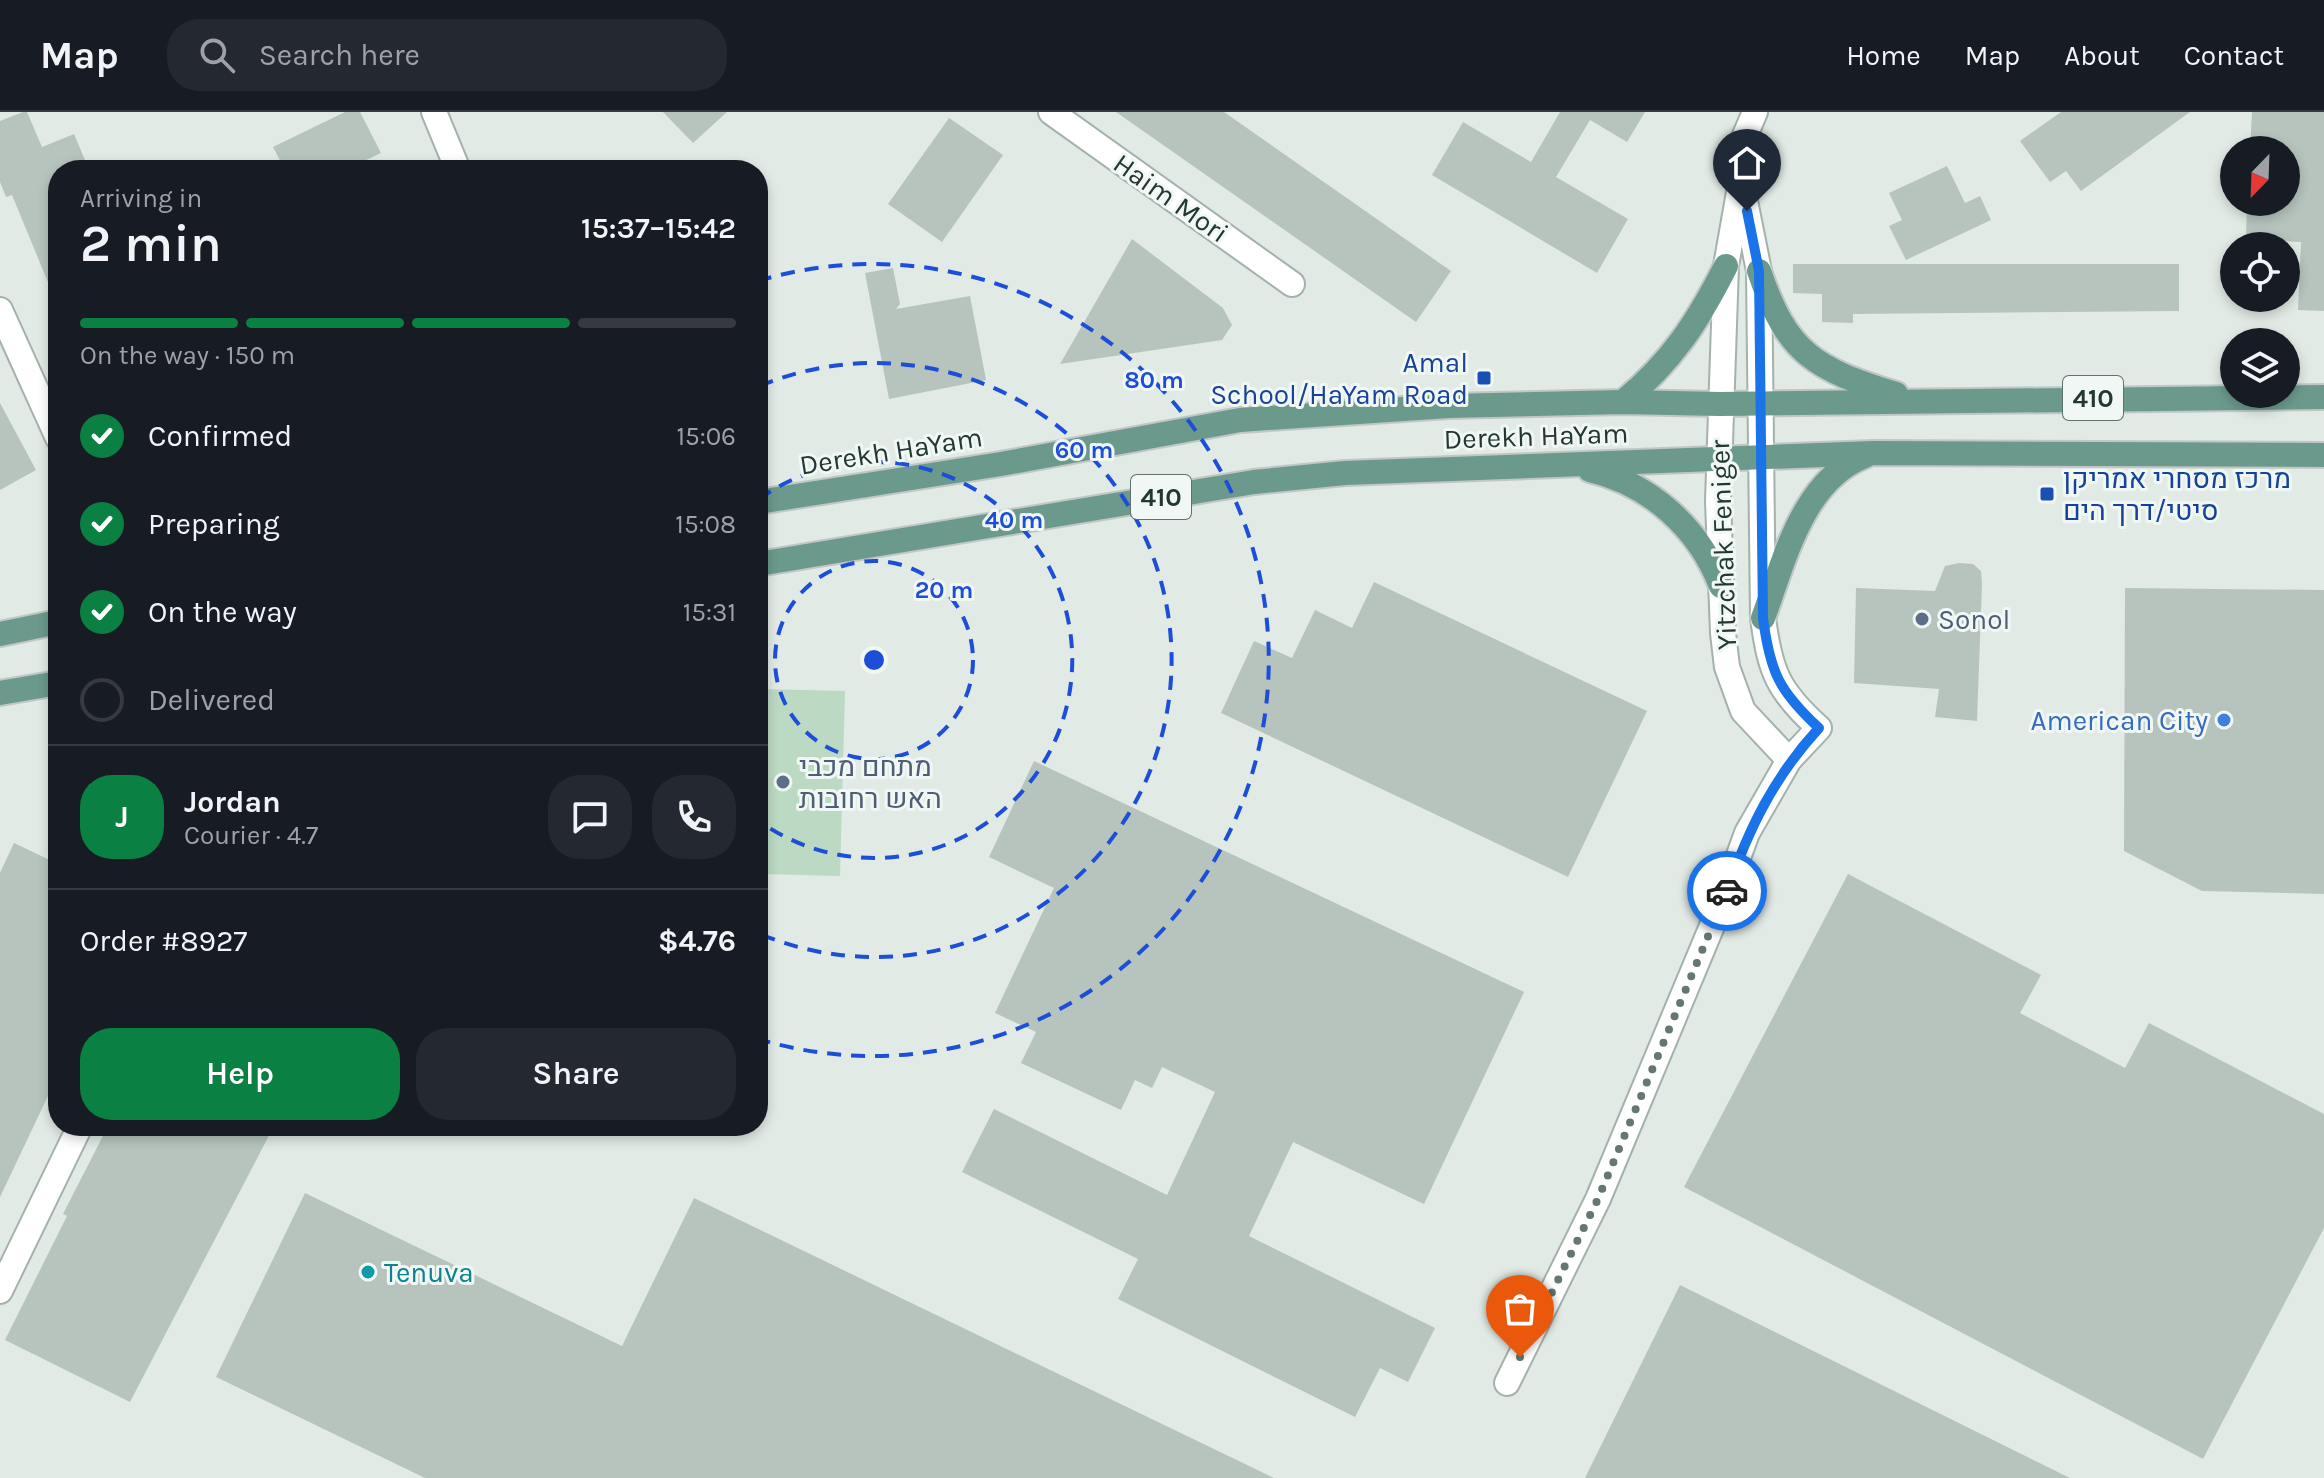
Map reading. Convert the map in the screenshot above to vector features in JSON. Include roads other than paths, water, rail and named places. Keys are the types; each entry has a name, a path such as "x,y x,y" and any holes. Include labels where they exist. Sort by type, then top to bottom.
{"main road":[{"path":"1623,402 1653,377 1695,325 1726,266"},
{"path":"1759,271 1780,324 1813,360 1841,377 1918,400"},
{"name":"Derekh HaYam","path":"2300,395 2324,395"},
{"name":"Derekh HaYam","path":"768,500 1001,464 1240,420 1448,406 2220,397"},
{"path":"1763,618 1791,540 1813,502 1851,461 1874,453"},
{"name":"Derekh HaYam","path":"768,562 1254,482 1345,473 1874,453 2324,455"},
{"path":"1568,465 1609,475 1654,499 1703,549 1721,586"},
{"path":"0,634 48,623"},
{"path":"0,693 48,685"},
{"path":"31,688 48,695"}],"street":[{"path":"434,112 454,160"},
{"name":"Haim Mori","path":"1051,112 1292,284"},
{"path":"1741,181 1745,112"},
{"path":"1743,140 1755,112"},
{"name":"Yitzchak Feniger","path":"1741,181 1726,266 1720,404 1721,586 1727,667 1735,695 1754,725 1789,760"},
{"name":"Yitzchak Feniger","path":"1507,1383 1598,1199 1722,902 1747,833 1789,760 1819,728 1795,706 1774,676 1763,618 1759,271 1741,181"},
{"path":"0,310 48,416"},
{"path":"0,1291 75,1136"}],"place":[{"name":"Amal School/HaYam Road","path":"1484,378"},
{"name":"מרכז מסחרי אמריקן סיטי/דרך הים","path":"2047,494"},
{"name":"Sonol","path":"1922,619"},
{"name":"American City","path":"2224,720"},
{"name":"מתחם מכבי האש רחובות","path":"783,782"},
{"name":"Tenuva","path":"368,1272"}]}
